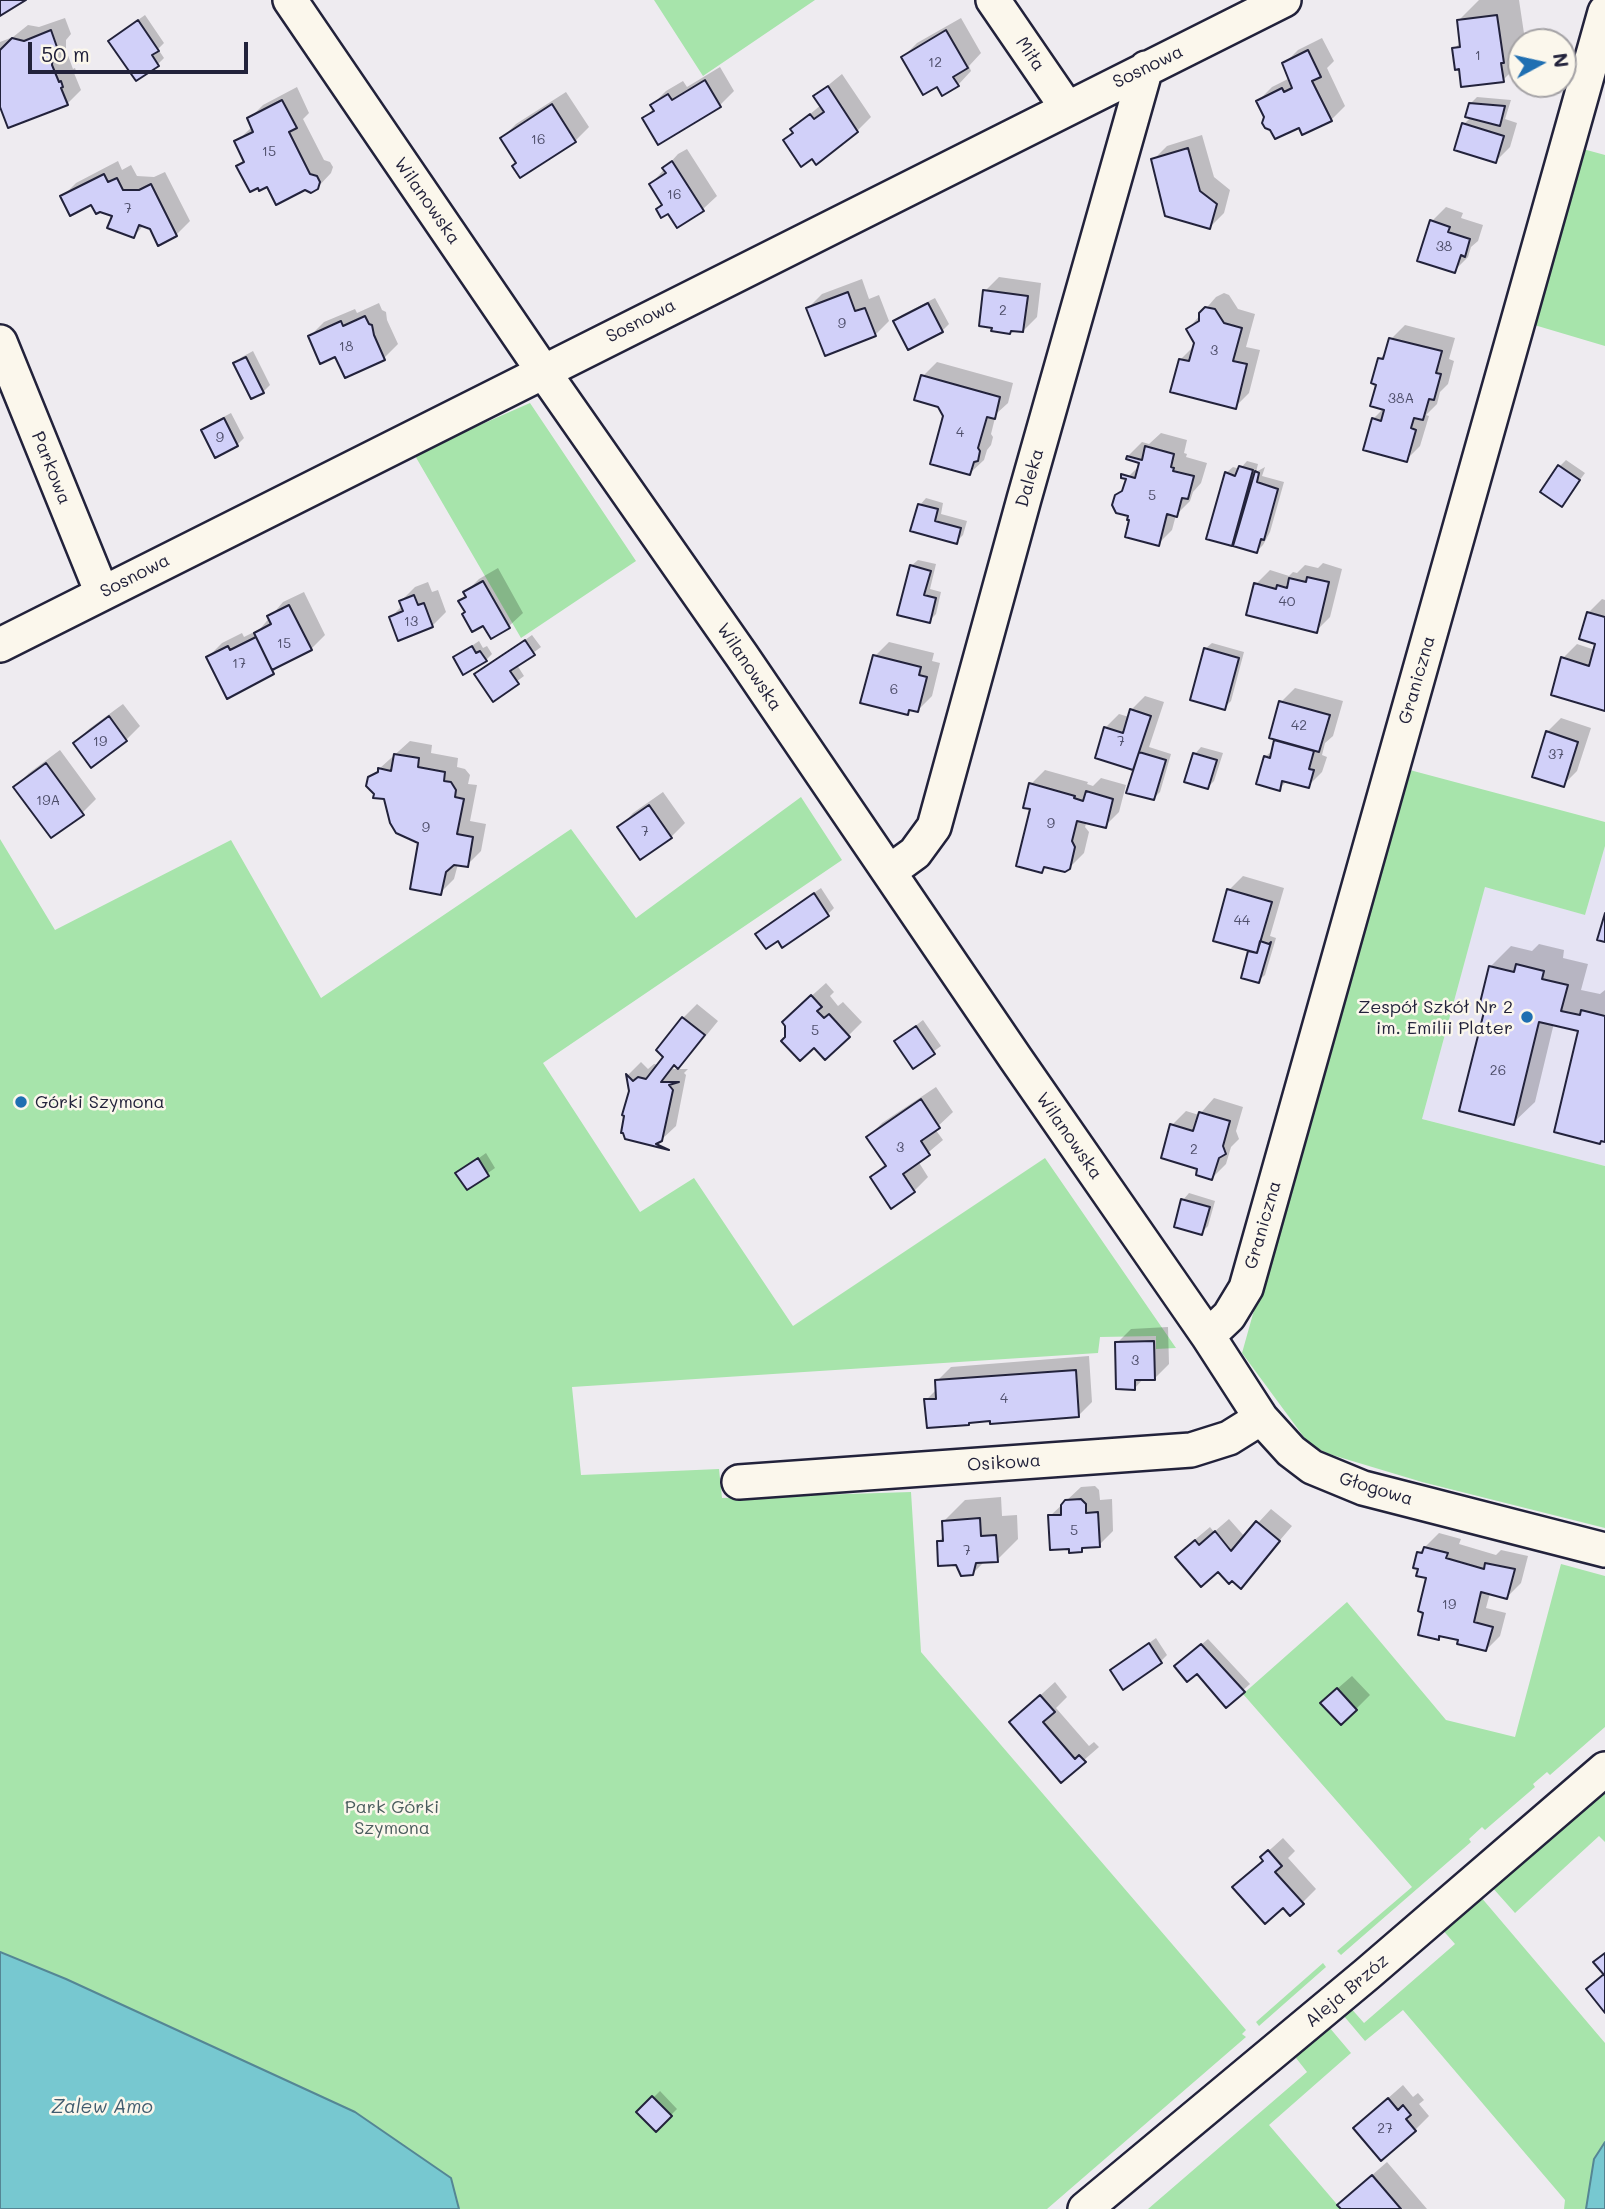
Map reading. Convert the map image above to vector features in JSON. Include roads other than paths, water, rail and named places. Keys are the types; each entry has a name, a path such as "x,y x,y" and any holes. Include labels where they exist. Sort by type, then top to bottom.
{"street":[{"name":"Wilanowska","path":"290,0 1208,1336"},
{"name":"Miła","path":"993,0 1067,108"},
{"name":"Sosnowa","path":"0,645 1284,0"},
{"name":"Graniczna","path":"1208,1336 1229,1316 1246,1288 1605,12"},
{"name":"Daleka","path":"889,872 915,853 934,827 1146,68"},
{"name":"Parkowa","path":"0,342 102,593"},
{"name":"Głogowa","path":"1208,1336 1261,1418 1291,1451 1312,1467 1363,1488 1605,1550"},
{"name":"Osikowa","path":"738,1482 1191,1450 1229,1438 1261,1418"},
{"name":"Aleja Brzóz","path":"1085,2209 1367,1974 1605,1769"}],"water":[{"name":"Zalew Amo","path":"0,1952 66,1979 355,2112 451,2178 459,2209 0,2209"},
{"path":"1605,2142 1605,2209 1586,2209 1594,2159"}],"place":[{"name":"Zespół Szkół Nr 2 im. Emilii Plater","path":"1527,1017"},
{"name":"Górki Szymona","path":"21,1102"}],"park label":[{"name":"Park Górki Szymona","path":"392,1818"}]}
